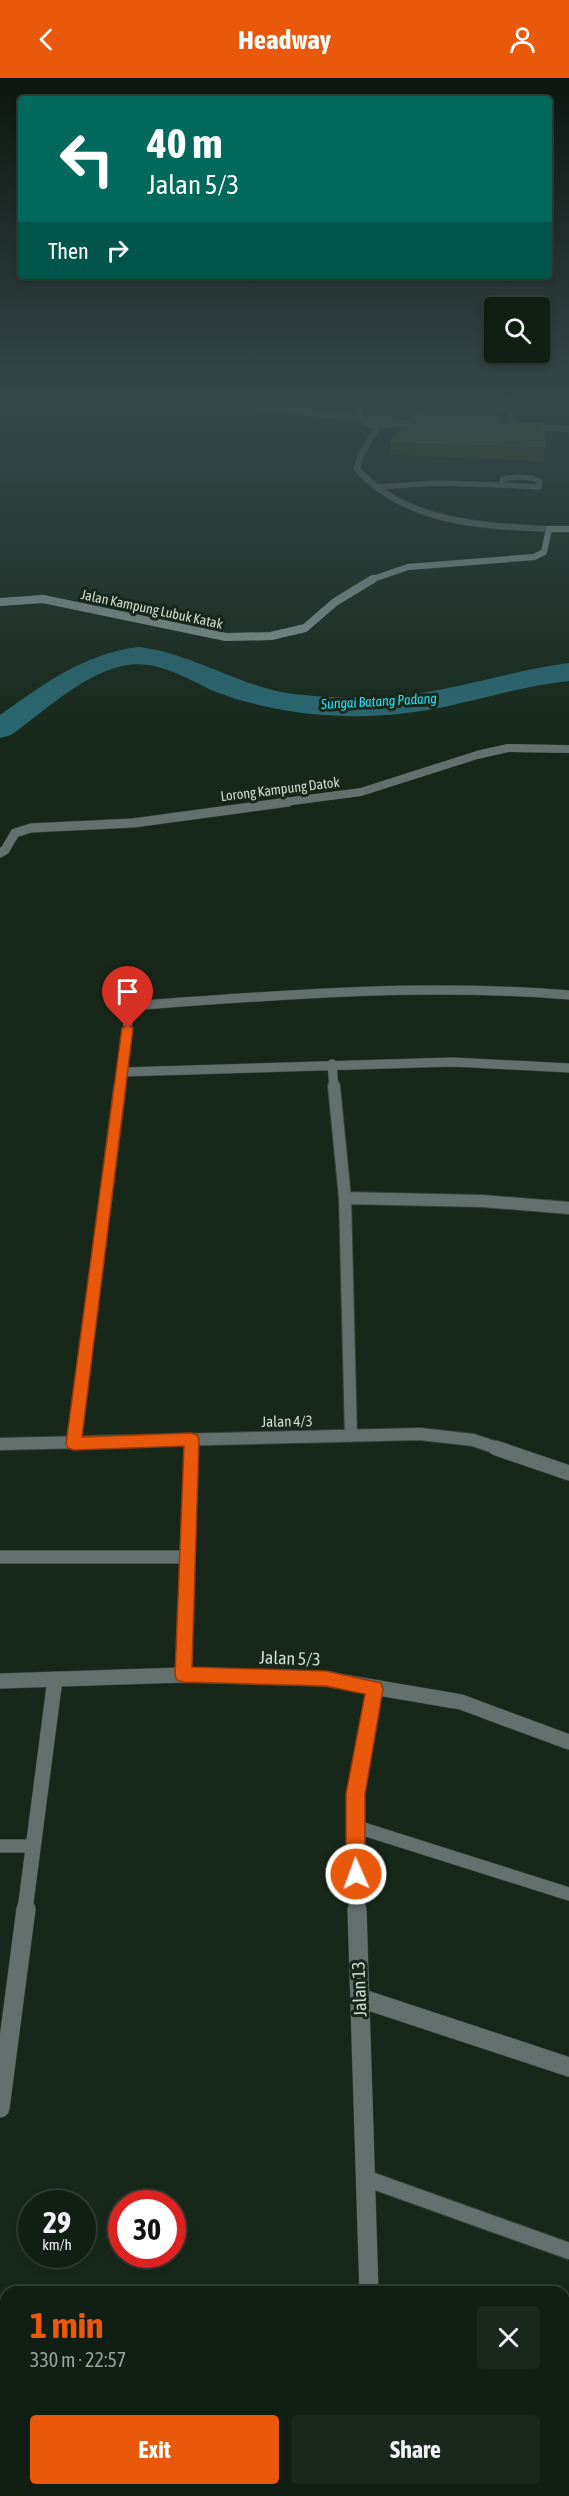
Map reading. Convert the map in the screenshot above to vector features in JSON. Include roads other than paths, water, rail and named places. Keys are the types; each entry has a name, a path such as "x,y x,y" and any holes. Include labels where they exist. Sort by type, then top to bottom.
{"street":[{"path":"434,517 486,526 569,529"},
{"name":"Jalan Kampung Lubuk Katak","path":"0,602 43,599 226,637 271,636 306,628 335,602 374,578 408,567 534,557 544,552 549,529"},
{"name":"Lorong Kampung Datok","path":"0,853 5,850 15,833 31,828 133,823 361,792 477,755 508,748 569,748"},
{"path":"74,1444 130,1006 403,988 531,991 569,995"},
{"path":"123,1072 453,1062 569,1068"},
{"path":"332,1064 345,1198 351,1436"},
{"path":"345,1198 482,1201 569,1208"},
{"name":"Jalan 4/3","path":"0,1444 420,1434 472,1440 569,1473"},
{"name":"Jalan 5/3","path":"0,1681 183,1675 326,1679 461,1702 569,1742"},
{"path":"0,2108 5,2035 55,1679"},
{"name":"Jalan 13","path":"369,2286 354,1826 356,1794 375,1689"},
{"path":"360,1998 569,2067"}],"lane":[{"path":"183,1675 191,1439"},
{"path":"0,1557 186,1557"},
{"path":"354,1826 569,1894"},
{"path":"0,1846 33,1846"},
{"path":"365,2178 569,2251"}],"waterway":[{"name":"Sungai Batang Padang","path":"0,729 83,672 117,658 138,656 156,658 250,694 292,702 334,706 428,701 523,679 569,672"}]}
